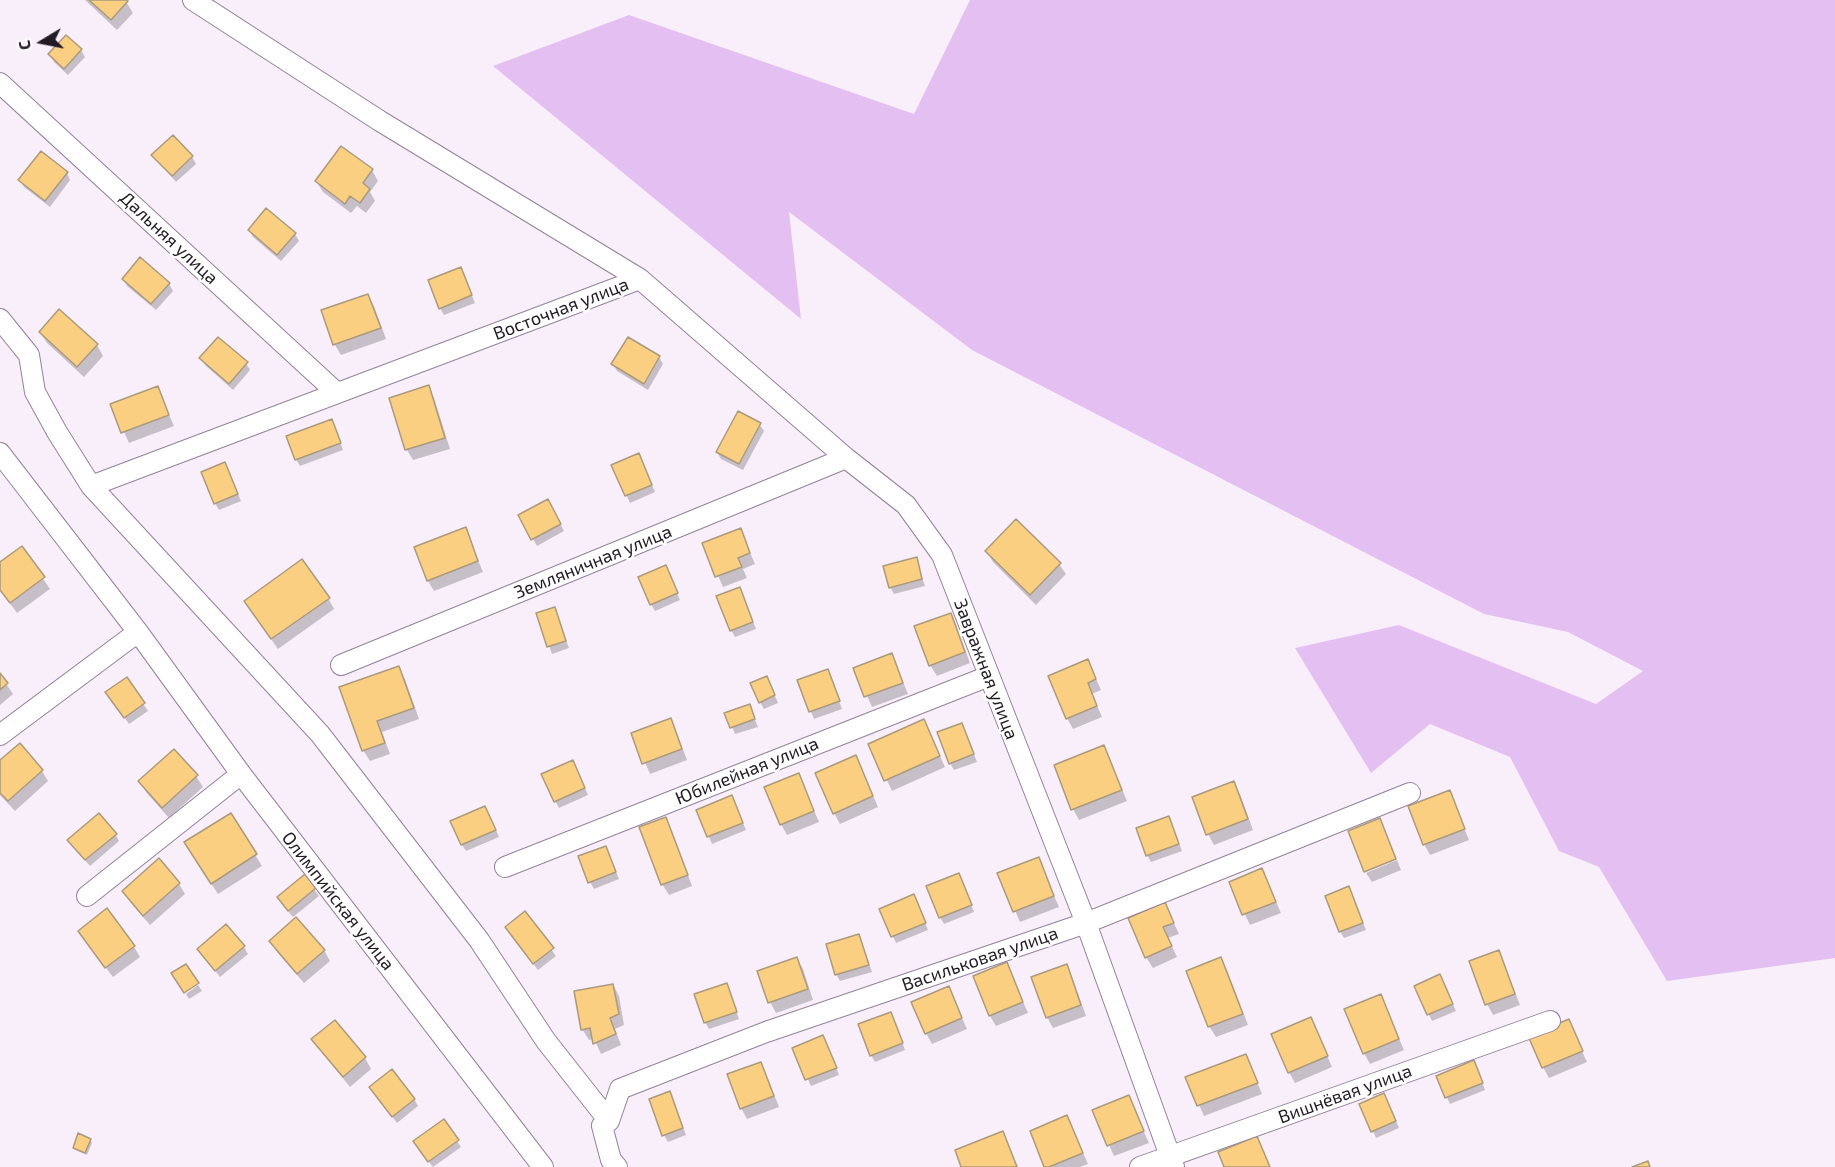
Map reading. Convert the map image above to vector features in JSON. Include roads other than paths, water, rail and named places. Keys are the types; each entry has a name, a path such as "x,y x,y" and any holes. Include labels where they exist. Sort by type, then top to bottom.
{"street":[{"name":"Восточная улица","path":"193,0 380,121 640,279"},
{"name":"Дальняя улица","path":"0,83 337,393"},
{"name":"Восточная улица","path":"91,486 640,279"},
{"name":"Завражная улица","path":"640,279 846,458 906,505 942,555 1086,923 1172,1162"},
{"path":"0,319 29,356 35,392 91,486 320,734 479,940 546,1041 609,1121"},
{"name":"Олимпийская улица","path":"0,453 138,632 241,774 543,1167"},
{"name":"Земляничная улица","path":"341,665 846,458"},
{"path":"0,735 138,632"},
{"name":"Юбилейная улица","path":"505,867 988,676"},
{"path":"87,896 241,774"},
{"name":"Васильковая улица","path":"610,1165 602,1126 609,1121 620,1089 766,1032 1086,923 1410,793"},
{"name":"Вишнёвая улица","path":"1140,1167 1172,1162 1550,1021"}]}
